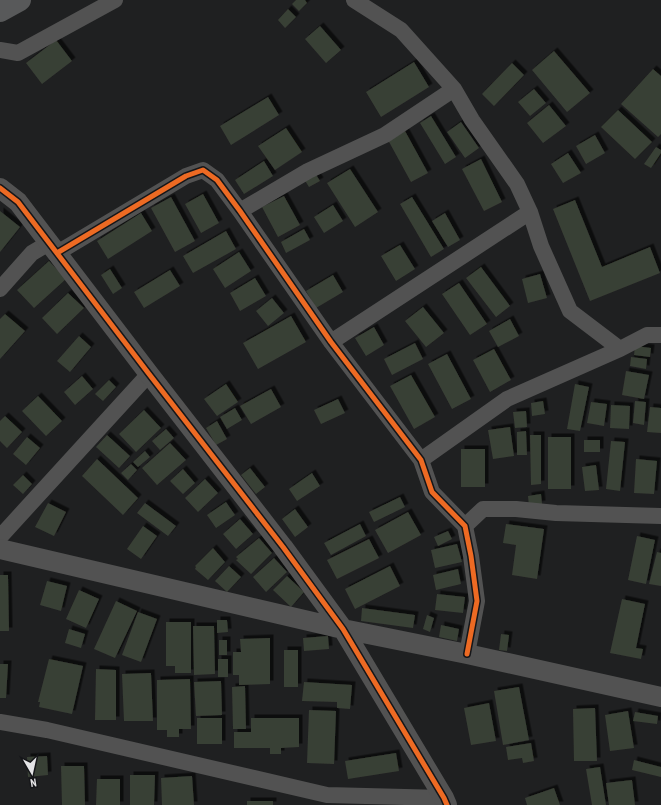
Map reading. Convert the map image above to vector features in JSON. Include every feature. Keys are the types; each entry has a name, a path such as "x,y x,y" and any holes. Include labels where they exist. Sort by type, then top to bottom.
{"highway":[{"path":"0,11 20,0"}],"street":[{"path":"0,50 18,54 115,0"},
{"path":"354,0 401,30 454,89 472,120 517,184 530,212 541,246 570,311 620,349"},
{"path":"240,211 308,171 385,135 454,89"},
{"path":"0,289 32,253 53,248 186,176 203,170 218,180 330,342 421,460 432,492 465,526 477,601 467,654"},
{"path":"0,188 18,202 283,547 343,629 446,802"},
{"path":"330,342 530,212"},
{"path":"421,460 507,399 620,349 647,335 661,335"},
{"path":"0,537 149,374"},
{"path":"465,526 483,509 516,509 556,513 661,516"},
{"path":"0,549 343,629 467,654 661,697"},
{"path":"0,722 46,730 327,795 446,802"}],"building":[{"path":"296,0 305,0 307,3 299,11 292,4"},
{"path":"288,9 296,17 285,28 278,20"},
{"path":"320,26 341,50 326,63 305,39"},
{"path":"56,40 72,61 42,84 26,63"},
{"path":"554,51 590,93 567,112 532,70"},
{"path":"414,62 429,87 381,117 366,92"},
{"path":"512,63 524,75 494,106 482,94"},
{"path":"653,69 661,76 661,134 658,137 621,104"},
{"path":"534,89 546,103 530,116 518,102"},
{"path":"268,97 279,115 231,145 220,126"},
{"path":"549,105 566,126 543,143 527,123"},
{"path":"618,110 652,142 635,159 601,127"},
{"path":"431,116 456,157 445,164 420,123"},
{"path":"461,122 479,148 465,158 447,132"},
{"path":"286,128 302,152 275,170 258,146"},
{"path":"405,131 428,173 411,182 388,140"},
{"path":"595,135 605,153 586,164 576,146"},
{"path":"656,147 661,150 661,153 651,168 644,164"},
{"path":"568,153 581,173 563,183 551,164"},
{"path":"481,159 502,202 484,211 462,169"},
{"path":"264,161 273,176 244,194 235,180"},
{"path":"350,169 378,212 355,227 327,183"},
{"path":"315,173 320,181 309,187 304,179"},
{"path":"203,194 219,223 201,233 185,204"},
{"path":"284,196 300,225 278,237 262,207"},
{"path":"171,197 195,241 175,252 151,208"},
{"path":"412,197 444,249 431,257 400,204"},
{"path":"575,200 602,267 650,247 660,273 590,301 553,209"},
{"path":"333,205 343,221 324,233 314,217"},
{"path":"0,211 20,227 0,252"},
{"path":"141,213 152,231 108,259 97,241"},
{"path":"445,213 460,240 448,247 432,221"},
{"path":"304,229 310,240 286,253 281,242"},
{"path":"226,231 236,249 193,273 183,256"},
{"path":"400,245 415,269 396,281 381,256"},
{"path":"239,252 251,271 225,288 213,269"},
{"path":"49,261 66,279 34,308 17,290"},
{"path":"481,267 510,306 496,317 466,278"},
{"path":"110,269 122,288 113,294 101,275"},
{"path":"170,270 180,286 144,308 134,292"},
{"path":"540,274 547,298 528,303 522,279"},
{"path":"333,275 343,292 316,308 306,291"},
{"path":"255,278 266,296 240,311 230,293"},
{"path":"459,283 487,324 470,335 442,294"},
{"path":"68,293 84,308 57,334 42,318"},
{"path":"272,298 284,313 268,326 256,311"},
{"path":"423,307 444,333 426,347 405,321"},
{"path":"5,314 25,331 0,359 0,319"},
{"path":"291,316 306,342 258,369 243,343"},
{"path":"510,319 519,336 498,347 489,331"},
{"path":"374,327 384,345 366,356 355,338"},
{"path":"79,336 91,347 70,372 57,361"},
{"path":"415,343 423,359 392,375 384,359"},
{"path":"635,346 651,348 650,357 634,355"},
{"path":"494,349 511,380 490,392 473,360"},
{"path":"447,354 471,399 452,409 428,364"},
{"path":"631,357 647,359 646,369 630,366"},
{"path":"626,371 649,375 644,399 622,395"},
{"path":"411,375 435,417 414,429 390,386"},
{"path":"82,376 93,389 75,405 64,392"},
{"path":"109,380 116,387 103,401 95,394"},
{"path":"226,384 238,402 217,416 204,399"},
{"path":"575,384 589,387 580,431 567,429"},
{"path":"271,389 281,407 251,424 240,406"},
{"path":"38,396 62,421 46,436 22,411"},
{"path":"338,399 345,413 321,424 314,410"},
{"path":"543,401 545,414 532,416 531,403"},
{"path":"635,401 646,402 644,425 633,423"},
{"path":"591,402 607,404 604,426 587,423"},
{"path":"611,405 630,406 629,429 610,428"},
{"path":"650,407 661,408 661,433 647,432"},
{"path":"235,408 242,420 227,429 220,417"},
{"path":"144,410 161,428 136,452 119,434"},
{"path":"526,411 527,427 515,428 513,412"},
{"path":"5,416 22,432 7,448 0,441 0,421"},
{"path":"217,421 227,439 216,445 206,428"},
{"path":"510,427 514,456 493,459 488,430"},
{"path":"166,429 174,438 160,450 152,441"},
{"path":"526,431 527,455 517,455 517,432"},
{"path":"107,435 130,456 119,468 96,447"},
{"path":"530,435 541,435 541,484 531,485"},
{"path":"27,437 40,448 26,465 13,454"},
{"path":"548,437 571,437 571,489 548,489"},
{"path":"584,440 600,440 600,452 584,452"},
{"path":"611,441 625,442 620,491 606,489"},
{"path":"170,443 186,460 157,485 142,468"},
{"path":"461,449 485,449 485,487 461,487"},
{"path":"145,451 150,457 138,467 133,462"},
{"path":"97,459 138,498 123,515 82,476"},
{"path":"636,459 657,461 654,494 634,493"},
{"path":"131,464 137,470 128,480 121,473"},
{"path":"596,465 599,490 585,491 582,467"},
{"path":"250,468 265,487 256,494 241,475"},
{"path":"183,469 195,483 183,494 170,481"},
{"path":"312,473 320,486 297,501 289,489"},
{"path":"23,475 32,484 23,494 13,485"},
{"path":"205,479 218,493 198,512 185,498"},
{"path":"541,494 542,504 529,506 528,496"},
{"path":"400,497 405,507 374,522 369,512"},
{"path":"226,502 235,515 216,528 207,515"},
{"path":"48,503 66,512 54,536 35,527"},
{"path":"145,503 176,526 168,536 137,513"},
{"path":"295,509 308,527 295,537 282,519"},
{"path":"408,512 421,535 388,553 375,530"},
{"path":"240,519 253,534 236,549 223,534"},
{"path":"360,524 366,536 331,555 324,543"},
{"path":"506,524 544,529 537,579 512,575 516,545 503,543"},
{"path":"143,526 157,536 141,559 127,549"},
{"path":"448,531 452,539 438,546 434,537"},
{"path":"637,536 655,540 646,584 628,580"},
{"path":"259,538 272,553 251,574 236,560 238,559 236,557"},
{"path":"369,539 379,558 337,579 327,560"},
{"path":"457,544 462,562 435,568 431,550"},
{"path":"213,548 225,562 208,580 195,569 195,566"},
{"path":"657,552 661,553 661,586 649,584"},
{"path":"274,558 287,572 266,592 253,577"},
{"path":"229,566 241,577 227,592 215,581"},
{"path":"390,566 400,586 355,609 345,589"},
{"path":"458,569 461,584 436,590 433,575"},
{"path":"0,575 8,575 9,631 0,631"},
{"path":"287,576 304,592 291,607 273,590"},
{"path":"47,581 67,586 61,611 40,605"},
{"path":"79,590 99,599 86,628 66,619"},
{"path":"437,594 465,597 463,613 435,610"},
{"path":"622,599 645,604 636,648 643,649 641,659 610,653"},
{"path":"116,601 137,611 115,658 94,649"},
{"path":"362,608 415,615 413,628 361,621"},
{"path":"138,612 157,619 141,662 122,655"},
{"path":"427,615 434,618 430,632 423,629"},
{"path":"217,620 227,620 228,632 217,633"},
{"path":"166,622 191,622 191,673 175,673 175,666 166,666"},
{"path":"441,625 459,629 457,641 439,637"},
{"path":"193,626 214,626 215,674 194,675"},
{"path":"69,629 85,634 81,648 65,643"},
{"path":"501,634 509,635 507,651 499,650"},
{"path":"328,636 329,649 304,651 303,638"},
{"path":"270,638 270,684 239,685 239,675 233,675 233,652 241,652 240,639"},
{"path":"219,640 227,640 227,655 219,655"},
{"path":"284,650 298,650 298,687 284,687"},
{"path":"49,659 83,666 72,714 39,707 40,702 38,702"},
{"path":"218,659 228,659 228,677 218,677"},
{"path":"0,664 8,664 6,698 0,698"},
{"path":"96,669 116,670 116,720 95,720"},
{"path":"151,673 153,721 124,721 122,674"},
{"path":"190,679 191,729 179,729 179,737 167,737 167,730 157,730 157,680"},
{"path":"221,681 222,715 196,716 194,682"},
{"path":"304,682 352,685 350,709 337,708 337,702 302,701"},
{"path":"245,686 246,729 233,729 232,687"},
{"path":"519,687 529,740 503,745 494,691"},
{"path":"489,703 496,741 471,745 464,708"},
{"path":"595,708 597,761 574,761 573,709"},
{"path":"309,710 336,711 334,764 307,763"},
{"path":"628,711 634,748 610,751 605,715"},
{"path":"635,712 658,716 657,724 633,721"},
{"path":"197,718 222,718 222,744 197,744"},
{"path":"251,718 299,718 299,747 281,748 281,754 270,754 270,748 234,748 234,732 251,732"},
{"path":"531,743 534,761 523,763 522,758 508,760 506,747"},
{"path":"396,753 399,771 348,779 345,761"},
{"path":"47,756 48,775 28,777 27,757"},
{"path":"634,760 661,767 661,777 632,770"},
{"path":"61,766 84,766 85,805 62,805"},
{"path":"600,767 606,805 592,805 586,769"},
{"path":"130,775 155,775 154,805 130,805"},
{"path":"192,776 194,805 162,805 161,778"},
{"path":"97,779 120,779 120,805 96,805"},
{"path":"632,780 635,805 609,805 606,783"},
{"path":"554,788 560,805 527,805 525,798"},
{"path":"247,801 273,801 273,805 247,805"}],"cycle path":[{"path":"57,253 186,176 203,170 217,180 331,342 421,460 432,492 465,526 477,601 467,654"},
{"path":"0,188 18,202 283,547 343,629 447,805"}]}
